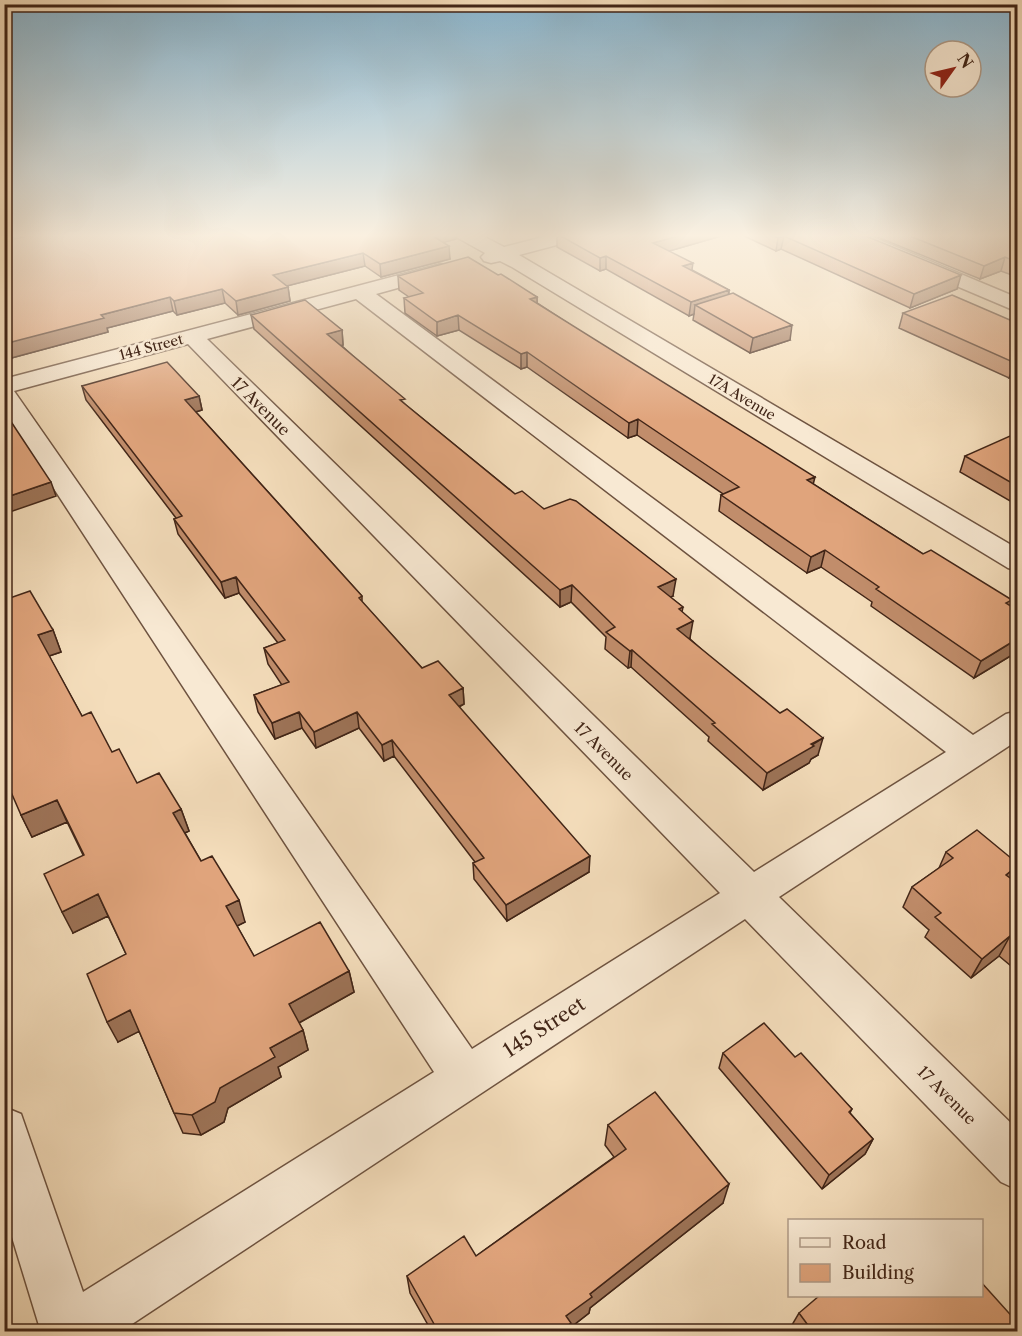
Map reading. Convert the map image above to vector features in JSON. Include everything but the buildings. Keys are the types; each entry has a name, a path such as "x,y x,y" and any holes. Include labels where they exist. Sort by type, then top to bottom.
{"street":[{"name":"144 Street","path":"4,386 339,296"},
{"path":"366,296 971,752"},
{"name":"17A Avenue","path":"572,296 1017,562"},
{"path":"995,296 1017,306"},
{"name":"17 Avenue","path":"192,336 1017,1165"},
{"path":"4,393 465,1079"},
{"name":"145 Street","path":"70,1332 1017,723"},
{"path":"4,1131 70,1332"}]}
